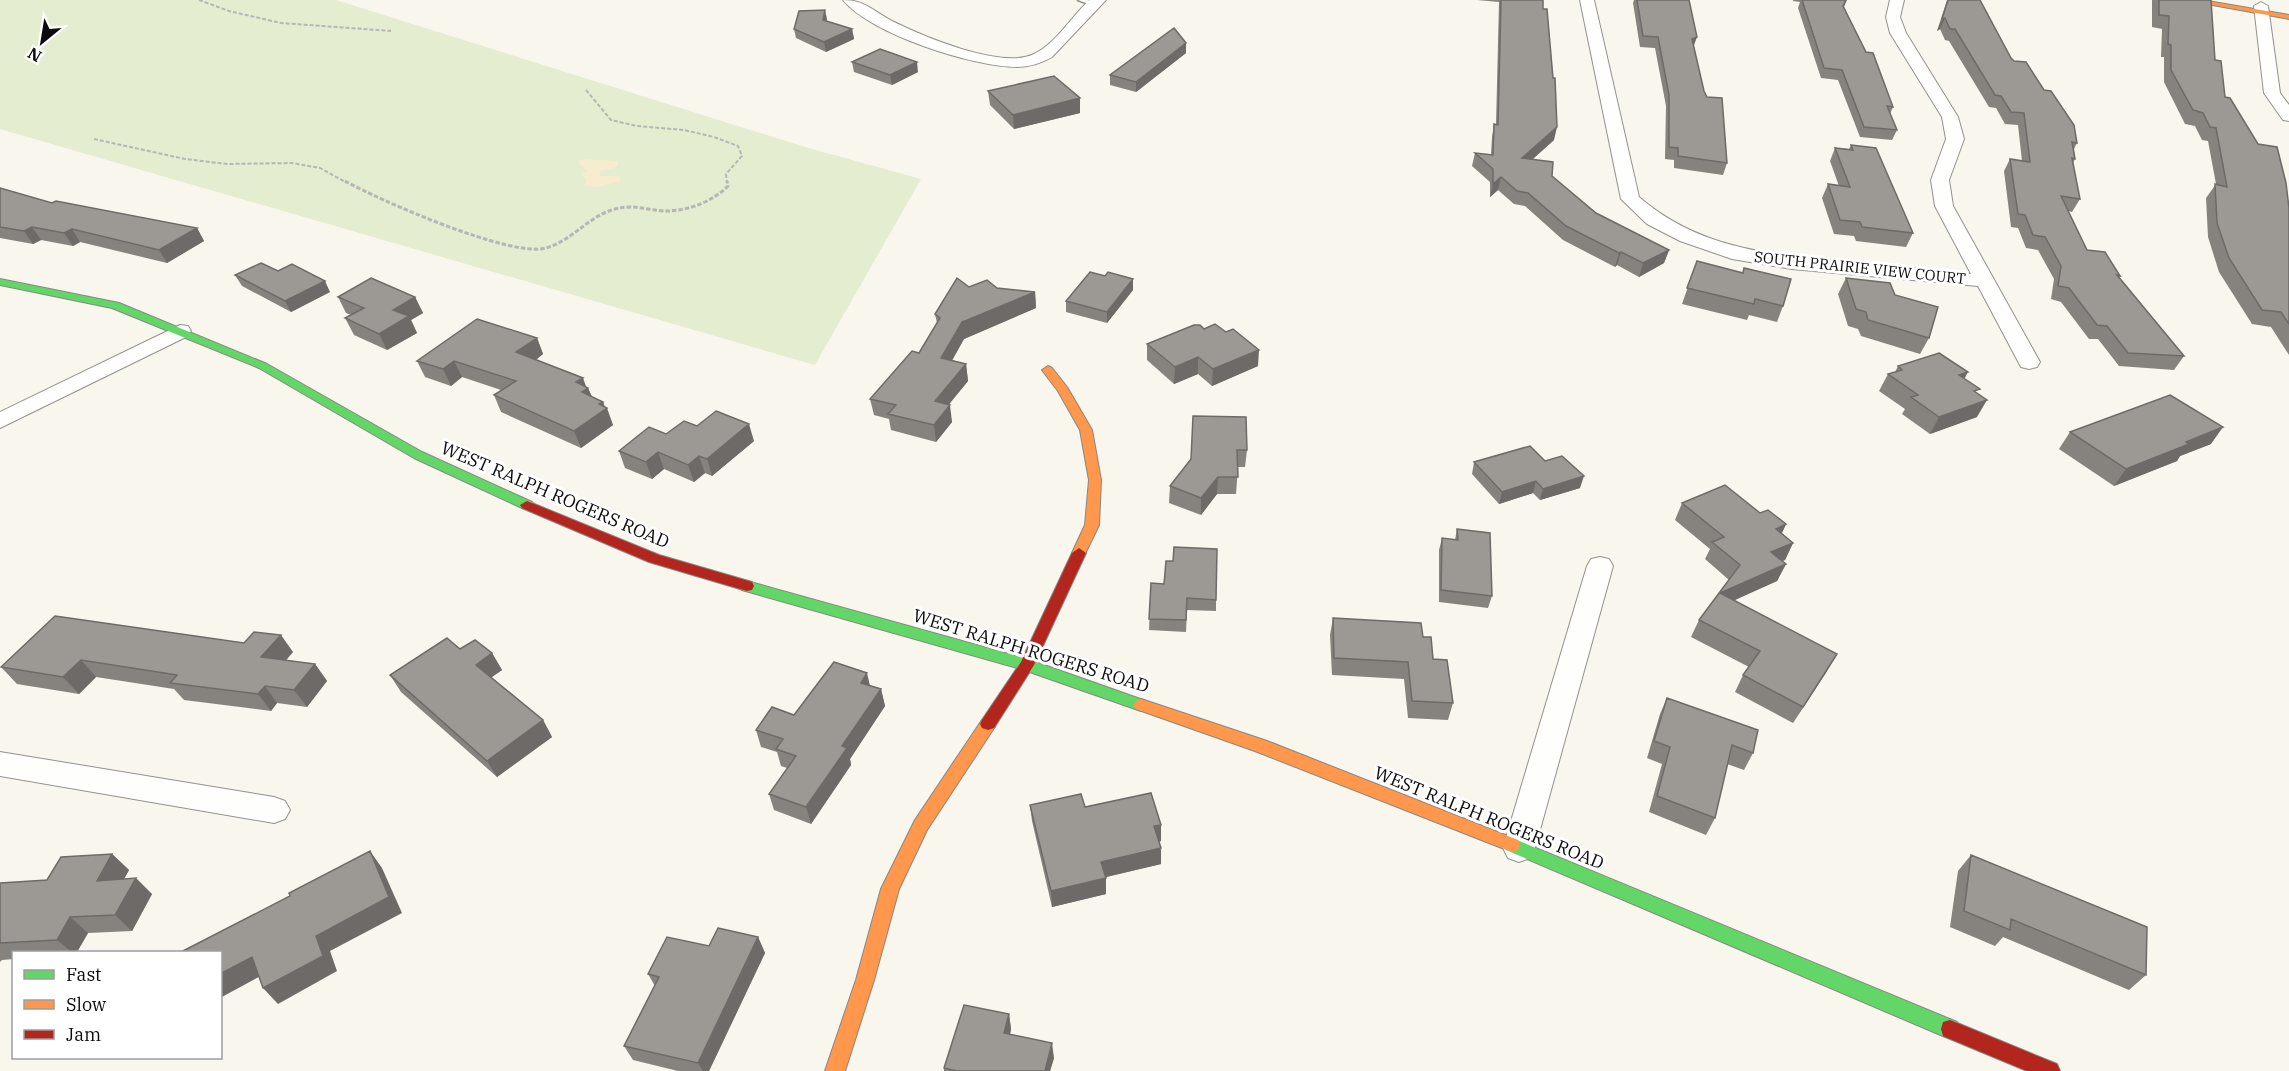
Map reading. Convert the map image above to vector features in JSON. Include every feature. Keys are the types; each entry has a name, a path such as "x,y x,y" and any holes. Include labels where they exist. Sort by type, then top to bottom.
{"street":[{"path":"850,0 862,12 893,28 935,44 993,63 1022,64 1034,61 1050,52 1091,1"},
{"name":"SOUTH PRAIRIE VIEW COURT","path":"1587,0 1630,199 1654,220 1687,237 1732,253 1792,263 1985,281"},
{"path":"1897,0 1893,17 1898,33 1950,117 1954,139 1940,180 1944,206 2029,362"},
{"path":"2189,0 2289,10"},
{"path":"2227,0 2289,17"},
{"path":"2261,9 2272,93 2289,116"},
{"path":"2267,61 2289,65"},
{"name":"WEST RALPH ROGERS ROAD","path":"0,282 115,305 263,366 418,455 543,513 654,559 1028,665 1261,746 1519,848 2050,1071"},
{"path":"0,421 180,331"},
{"path":"836,1071 865,980 890,889 921,825 1028,665 1092,525 1095,480 1086,430 1048,370"},
{"path":"1519,848 1600,566"},
{"path":"0,764 274,810"}],"path":[{"path":"199,0 230,11 281,23 391,31"},
{"path":"94,139 185,159 227,165 292,163 320,168 377,199 507,247 543,249 564,242 593,217 607,211 630,207 668,211 692,207 717,197 728,186 726,174 742,156 738,146 684,130 637,126 611,120 586,90"}],"green space":[{"path":"0,0 336,0 805,147 921,179 815,365 0,129"}],"sand":[{"path":"583,159 618,161 615,168 601,170 599,174 619,176 621,181 597,187 584,186 586,181 582,174 586,171 578,162"}],"building":[{"path":"1501,0 1543,0 1543,9 1547,9 1553,78 1555,78 1557,127 1522,158 1553,162 1552,176 1596,213 1669,250 1643,263 1566,226 1528,193 1517,191 1501,177 1493,184 1493,169 1475,153 1493,155 1494,124 1498,125"},
{"path":"1637,0 1689,0 1697,37 1692,39 1704,91 1707,97 1722,98 1727,163 1678,156 1678,148 1669,147 1669,95 1658,37 1643,36"},
{"path":"1802,0 1846,0 1843,6 1866,52 1873,53 1893,107 1887,106 1897,130 1864,127 1842,70 1824,68"},
{"path":"1948,0 1980,0 2011,58 2014,61 2026,62 2044,90 2051,91 2074,125 2077,143 2072,142 2075,159 2072,158 2080,199 2061,196 2087,250 2105,252 2120,276 2117,275 2184,356 2128,353 2107,326 2097,325 2069,288 2058,286 2061,266 2045,237 2033,235 2025,215 2018,214 2010,159 2030,162 2024,113 2011,112 2001,96 1995,95 1955,29 1950,29 1945,18 1942,19"},
{"path":"2159,0 2211,0 2215,60 2221,61 2225,97 2230,98 2258,144 2277,147 2286,183 2289,208 2289,324 2281,312 2262,310 2229,258 2217,223 2215,184 2227,187 2216,128 2210,127 2203,113 2193,110 2171,70 2171,45 2168,44 2169,16 2159,15"},
{"path":"825,10 823,20 852,29 824,42 794,29 799,11"},
{"path":"1174,28 1186,43 1136,82 1110,75"},
{"path":"880,49 917,62 890,75 852,62"},
{"path":"1054,76 1080,98 1013,115 988,91"},
{"path":"1851,145 1876,148 1913,233 1862,227 1860,222 1840,220 1828,184 1850,187 1835,148 1853,150"},
{"path":"0,188 52,203 56,201 197,228 159,250 72,229 64,233 32,227 24,231 0,227"},
{"path":"1697,261 1743,273 1744,268 1791,279 1783,306 1755,299 1754,304 1687,288"},
{"path":"261,263 278,271 292,264 325,281 285,301 235,275"},
{"path":"1090,272 1105,276 1108,272 1133,279 1107,312 1066,301"},
{"path":"371,278 415,297 393,310 409,316 379,334 345,318 364,308 338,297"},
{"path":"957,278 969,287 987,280 997,288 1035,292 962,322 941,358 966,364 935,401 950,405 934,425 888,414 896,405 870,399 912,351 919,353 940,318 935,314"},
{"path":"1846,278 1890,283 1895,295 1938,307 1929,338 1868,320 1866,312 1856,309"},
{"path":"477,319 537,338 516,352 583,378 576,382 588,388 582,392 603,402 599,404 607,408 574,431 494,395 516,381 454,361 443,369 417,361"},
{"path":"1215,324 1226,332 1233,329 1259,350 1213,369 1198,357 1175,367 1147,344 1194,325 1200,325 1204,329"},
{"path":"1939,353 1968,372 1959,375 1980,389 1974,391 1987,400 1939,417 1911,397 1918,395 1888,374 1902,370 1898,366"},
{"path":"2170,395 2223,427 2186,442 2189,444 2126,469 2070,432"},
{"path":"716,411 749,424 707,459 699,456 688,465 658,452 646,462 619,451 649,427 666,434 684,421 697,426"},
{"path":"1193,416 1246,417 1247,450 1237,450 1238,477 1218,477 1201,498 1170,486 1191,459"},
{"path":"1530,446 1545,461 1562,456 1584,476 1543,489 1536,481 1502,492 1474,462"},
{"path":"1725,485 1760,513 1768,510 1786,524 1776,529 1793,543 1771,552 1786,564 1720,593 1837,654 1803,707 1743,675 1760,651 1699,620 1740,565 1712,542 1724,537 1682,503"},
{"path":"1457,529 1490,533 1492,596 1441,590 1442,538 1458,540"},
{"path":"1174,547 1217,549 1216,600 1187,598 1186,620 1149,619 1151,583 1164,584 1166,561 1173,561"},
{"path":"55,616 244,643 254,632 281,635 261,657 315,664 294,690 265,686 258,694 170,683 177,675 81,660 63,677 1,667"},
{"path":"1333,618 1421,623 1423,637 1431,637 1433,659 1447,660 1453,703 1412,701 1408,662 1334,658"},
{"path":"447,638 460,649 475,640 492,653 476,665 543,720 487,761 390,675"},
{"path":"834,662 867,673 861,683 881,689 842,746 847,748 806,807 769,794 796,756 776,749 783,739 756,730 772,707 794,715"},
{"path":"1667,698 1758,730 1753,753 1732,745 1715,818 1657,796 1670,747 1654,741"},
{"path":"1151,793 1161,825 1154,826 1161,848 1101,862 1106,878 1051,891 1030,805 1081,794 1085,807"},
{"path":"370,851 389,897 316,936 323,956 263,988 252,957 222,973 222,951 183,951 290,896 289,893"},
{"path":"112,854 97,881 136,878 115,915 70,917 57,940 0,943 0,883 47,880 61,857"},
{"path":"1971,855 2147,927 2146,975 2011,919 2010,930 1964,911"},
{"path":"718,928 758,937 698,1063 624,1046 659,977 648,974 667,937 709,946"},
{"path":"964,1005 1009,1014 1004,1033 1052,1043 1045,1071 957,1071 944,1068"}],"traffic: fast":[{"path":"0,282 115,305 263,366 418,455 527,505"},
{"path":"747,586 1027,665 1141,705"},
{"path":"1512,845 1950,1029"}],"traffic: slow":[{"path":"2189,0 2289,17"},
{"path":"1048,370 1063,390 1086,430 1095,480 1092,525 1079,553"},
{"path":"1141,705 1261,746 1512,845"},
{"path":"835,1071 865,980 890,889 921,825 988,724"}],"traffic: jam":[{"path":"527,505 654,559 747,586"},
{"path":"988,724 1027,665 1079,553"},
{"path":"1950,1029 2050,1071"}]}
